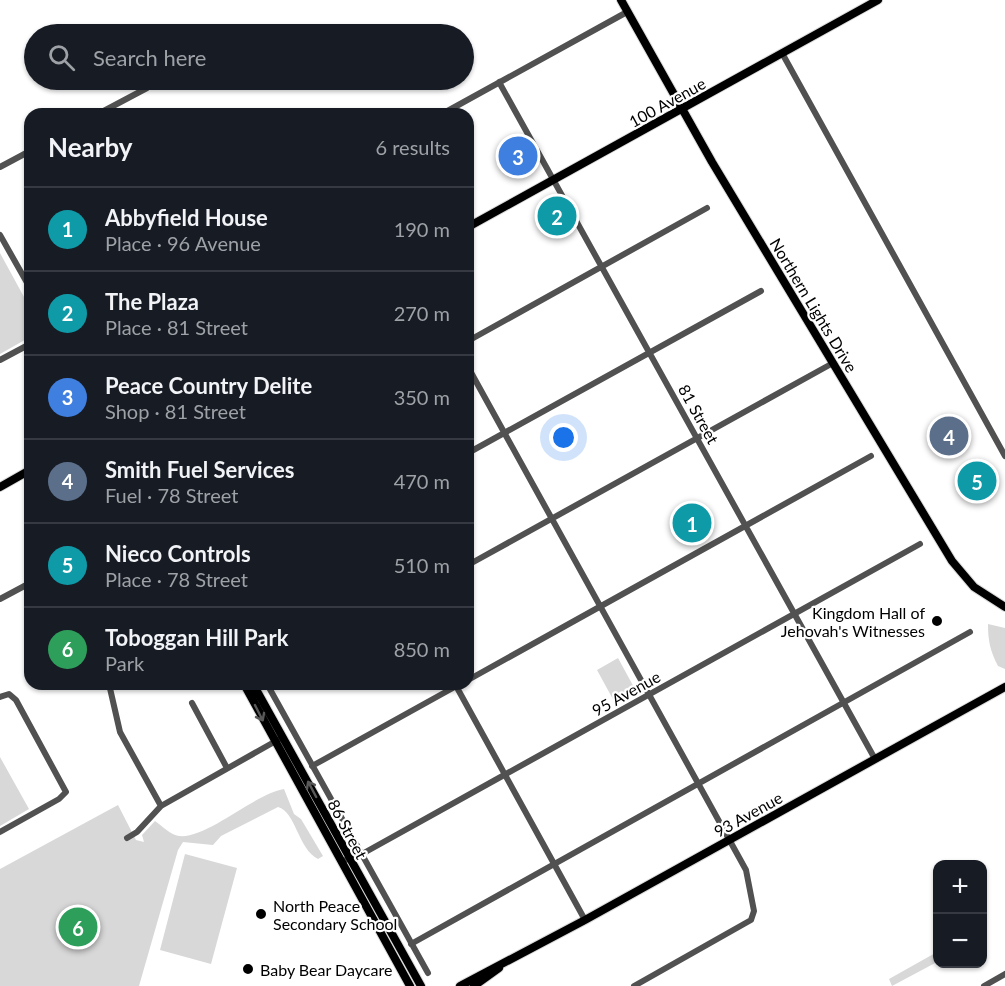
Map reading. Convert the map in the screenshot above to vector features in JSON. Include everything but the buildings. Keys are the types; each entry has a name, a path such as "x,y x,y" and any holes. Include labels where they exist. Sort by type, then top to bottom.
{"main road":[{"name":"Northern Lights Drive","path":"621,0 681,108 952,561 974,587 1005,609"},
{"name":"100 Avenue","path":"474,224 878,0"},
{"path":"0,487 24,473"},
{"name":"93 Avenue","path":"474,986 505,964 1005,687"},
{"name":"86 Street","path":"247,690 274,742 421,986"},
{"name":"86 Street","path":"257,690 284,737 410,986"},
{"name":"93 Avenue","path":"460,986 485,971 505,964"}],"street":[{"path":"453,108 627,12"},
{"path":"782,54 1005,456"},
{"name":"81 Street","path":"499,82 875,759"},
{"path":"109,108 143,90"},
{"path":"0,167 24,154"},
{"path":"474,337 707,208"},
{"path":"0,235 24,277"},
{"path":"474,450 761,291"},
{"path":"0,360 24,347"},
{"path":"474,562 834,363"},
{"path":"474,378 746,870 754,916 743,926 634,986"},
{"path":"474,677 871,456"},
{"name":"95 Avenue","path":"346,861 920,544"},
{"path":"0,599 24,585"},
{"path":"411,944 970,632"},
{"path":"110,690 120,732 161,806"},
{"name":"86 Street","path":"270,690 428,973"},
{"path":"312,766 448,690"},
{"path":"460,690 585,920"},
{"path":"0,697 9,694 16,699 66,792 59,799 0,832"},
{"path":"192,703 227,768"},
{"path":"127,838 137,832 161,806 284,737"},
{"path":"984,986 1005,974"}],"shaded area":[{"path":"0,253 24,297 24,340 0,354"},
{"path":"988,624 1005,628 1005,669 998,666 993,655"},
{"path":"618,658 636,691 615,703 597,670"},
{"path":"0,757 29,809 0,826"},
{"path":"284,789 294,814 301,819 323,856 318,859 311,854 289,816 278,807 221,836 213,845 183,842 178,850 139,986 0,986 0,869 118,805 136,840 144,842 142,835 155,821 176,835 190,835 203,831 259,799"},
{"path":"185,854 237,868 211,964 160,950"},
{"path":"933,954 933,964 892,986 889,979"}],"place":[{"name":"Peace Country Delite","path":"518,156"},
{"name":"The Plaza","path":"557,216"},
{"name":"Smith Fuel Services","path":"949,436"},
{"name":"Nieco Controls","path":"977,481"},
{"name":"Abbyfield House","path":"692,523"},
{"name":"Kingdom Hall of Jehovah's Witnesses","path":"937,621"},
{"name":"North Peace Secondary School","path":"261,914"},
{"name":"Toboggan Hill Park","path":"78,927"},
{"name":"Baby Bear Daycare","path":"248,969"}]}
